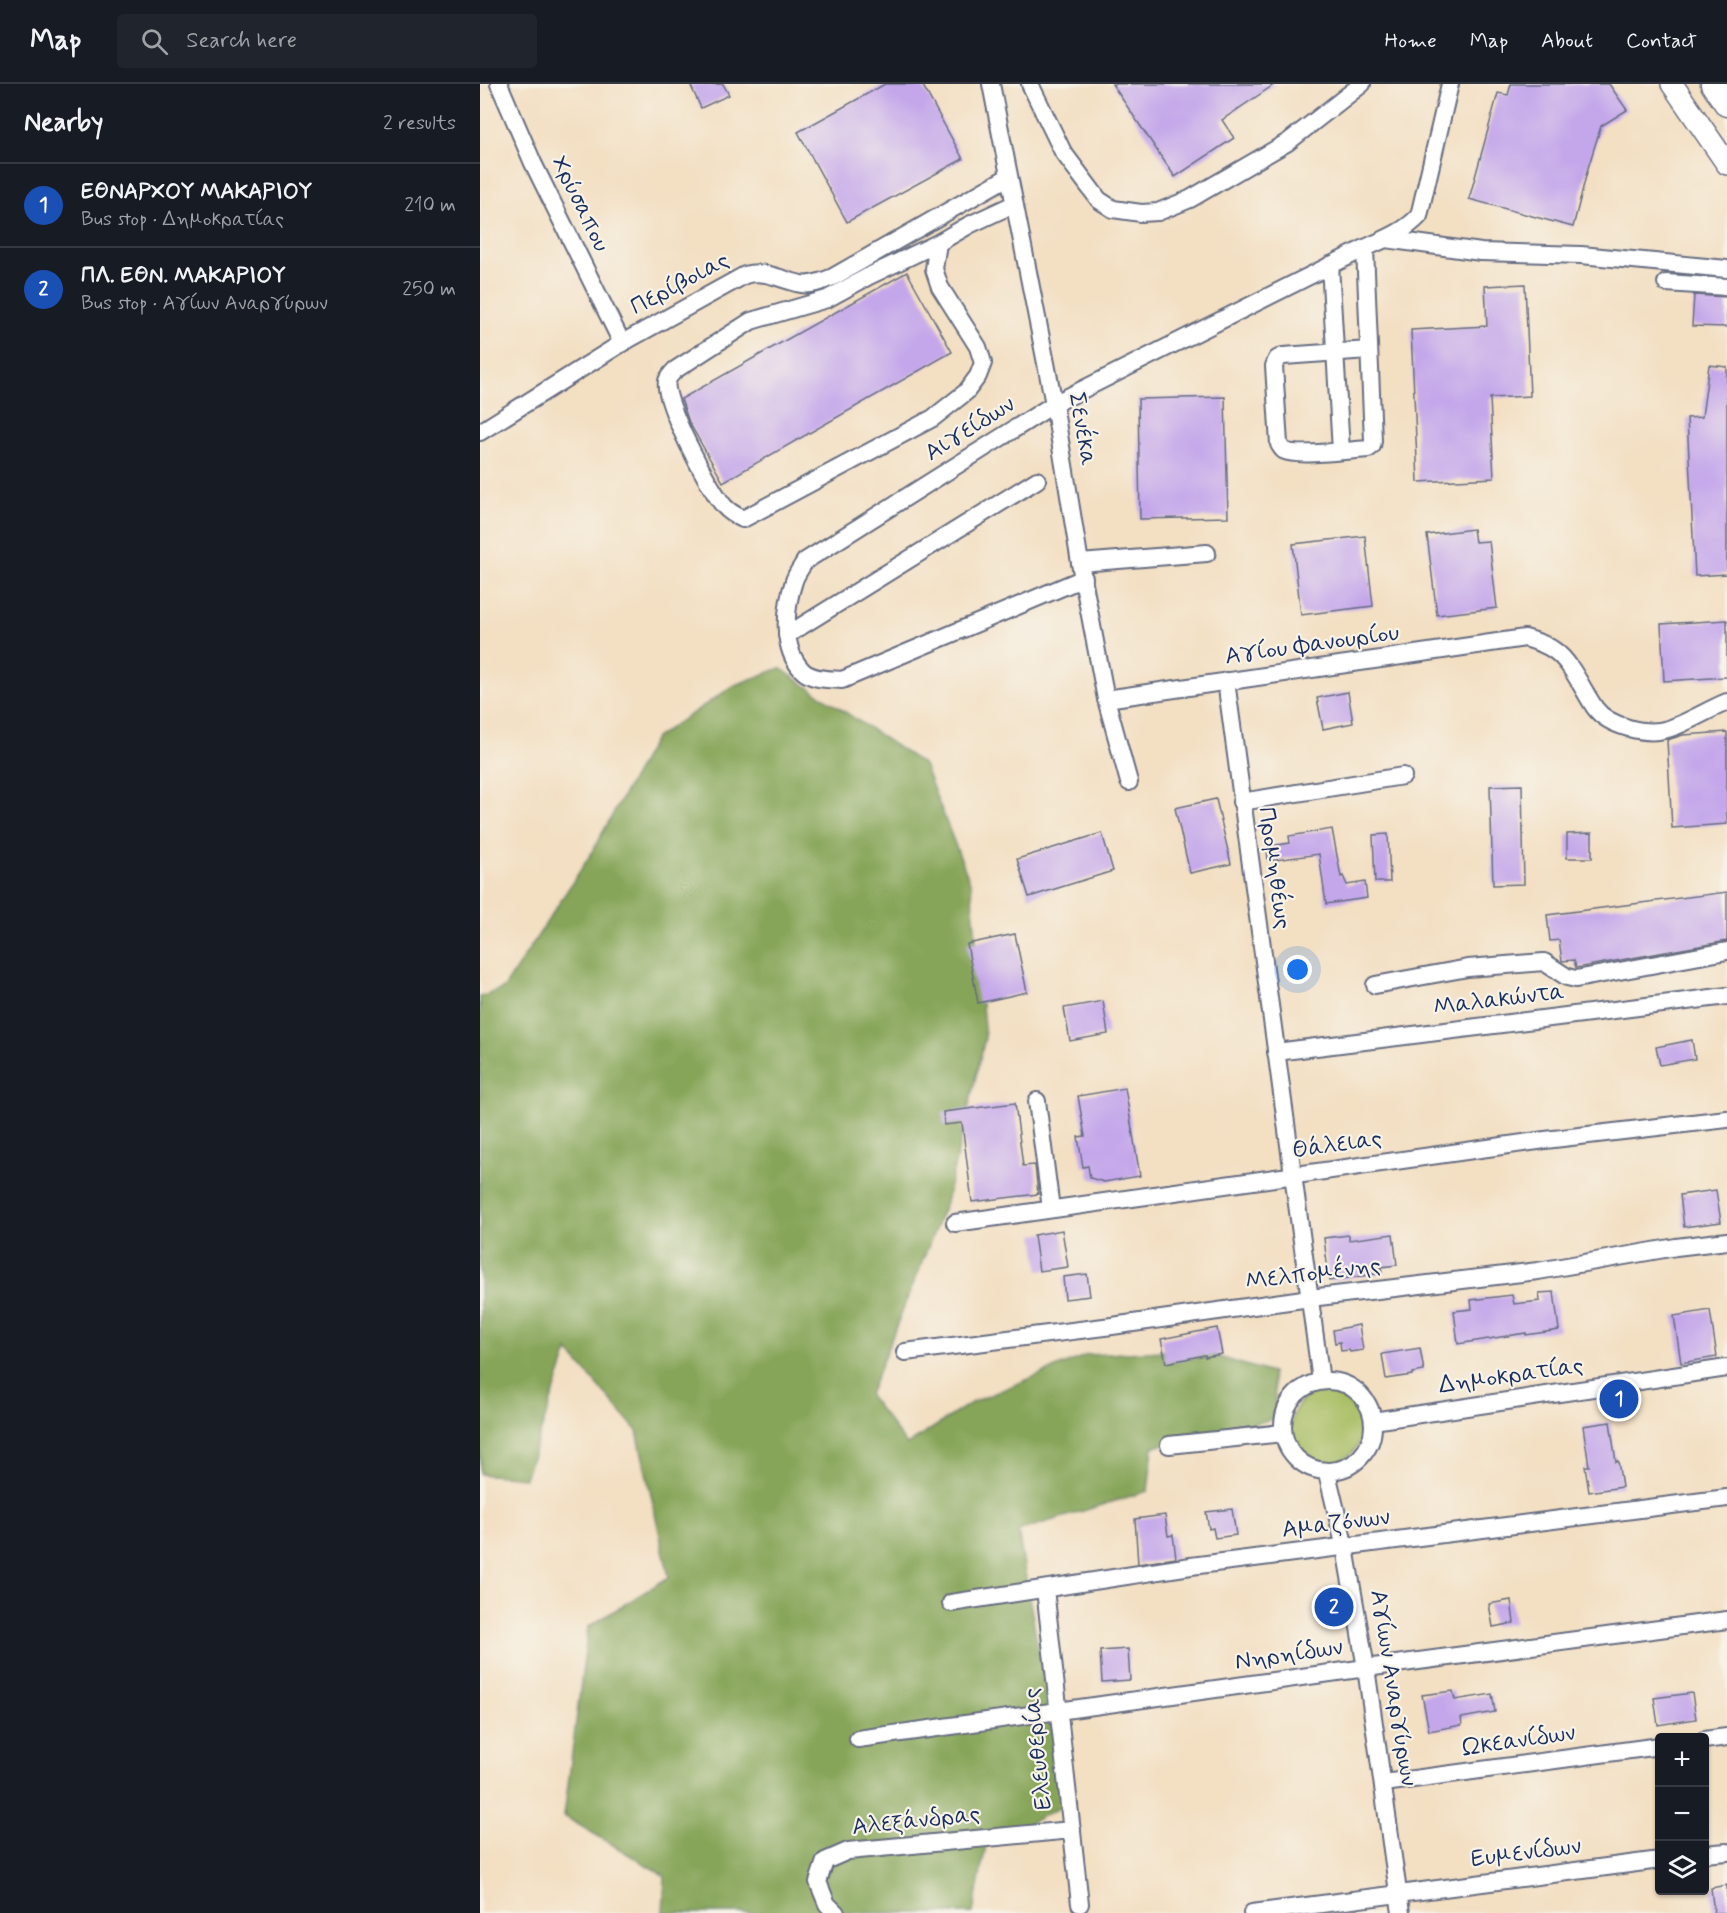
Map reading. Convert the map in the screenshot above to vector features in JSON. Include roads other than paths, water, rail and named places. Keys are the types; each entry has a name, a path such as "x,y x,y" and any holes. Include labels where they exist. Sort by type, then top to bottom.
{"highway":[{"path":"1713,84 1727,104"}],"main road":[{"path":"1672,84 1727,164"}],"street":[{"name":"Χρύσαπου","path":"499,84 533,163 622,343"},
{"name":"Σενέκα","path":"991,84 1054,404 1106,699 1129,782"},
{"path":"1030,84 1063,152 1099,200 1113,209 1141,213 1158,212 1190,199 1268,154 1288,142 1362,84"},
{"name":"Αιγείδων","path":"1082,571 842,680 824,679 803,672 790,650 787,635 792,589 794,579 805,561 1054,404 1330,265 1403,231 1419,216 1450,84"},
{"name":"Περίβοιας","path":"480,432 622,343 745,275 766,273 802,284 819,283 1008,177"},
{"path":"938,243 934,268 940,287 978,347 983,363 978,376 966,392 933,418 743,519 731,513 722,504 705,478 668,400 667,382 675,370 751,321 827,299 1014,204"},
{"path":"1385,239 1481,252 1581,255 1727,269"},
{"path":"1365,248 1369,350 1372,446 1368,449 1310,453 1282,450 1279,444 1274,366 1277,359 1283,356 1369,350"},
{"path":"1330,265 1341,451"},
{"path":"1666,283 1727,287"},
{"path":"787,635 1037,480"},
{"path":"1082,571 1207,553"},
{"name":"Αγίου Φανουρίου","path":"1106,699 1525,638 1541,642 1557,652 1597,710 1628,729 1650,732 1667,729 1727,702"},
{"name":"Προμηθέως","path":"1226,681 1321,1381"},
{"path":"1241,802 1403,776"},
{"path":"1375,985 1468,968 1544,962 1567,977 1576,979 1727,951"},
{"name":"Μαλακώντα","path":"1276,1052 1727,996"},
{"path":"1037,1101 1051,1209"},
{"name":"Θάλειας","path":"955,1223 1545,1140 1727,1119"},
{"name":"Μελπομένης","path":"905,1352 1539,1270 1727,1241"},
{"name":"Δημοκρατίας","path":"1373,1421 1727,1368"},
{"path":"1321,1381 1336,1381 1350,1386 1366,1402 1373,1421 1372,1438 1366,1452 1356,1463 1342,1470 1327,1473 1310,1469 1288,1450 1282,1422 1286,1407 1295,1395 1307,1386 1321,1381"},
{"path":"1169,1445 1283,1433"},
{"name":"Αγίων Αναργύρων","path":"1327,1473 1346,1548 1384,1783 1401,1913"},
{"name":"Αμαζόνων","path":"951,1603 1191,1566 1727,1498"},
{"name":"Ελευθερίας","path":"1045,1589 1080,1904"},
{"name":"Νηρηίδων","path":"858,1739 1727,1620"},
{"path":"1709,1739 1727,1737"},
{"name":"Ωκεανίδων","path":"1384,1783 1655,1747"},
{"name":"Αλεξάνδρας","path":"836,1913 826,1904 818,1882 825,1861 848,1851 1072,1830"},
{"path":"1709,1854 1727,1852"},
{"name":"Ευμενίδων","path":"1252,1913 1655,1861"}],"place":[{"name":"ΕΘΝΑΡΧΟΥ ΜΑΚΑΡΙΟΥ","path":"1619,1399"},
{"name":"ΠΛ. ΕΘΝ. ΜΑΚΑΡΙΟΥ","path":"1334,1607"}]}
